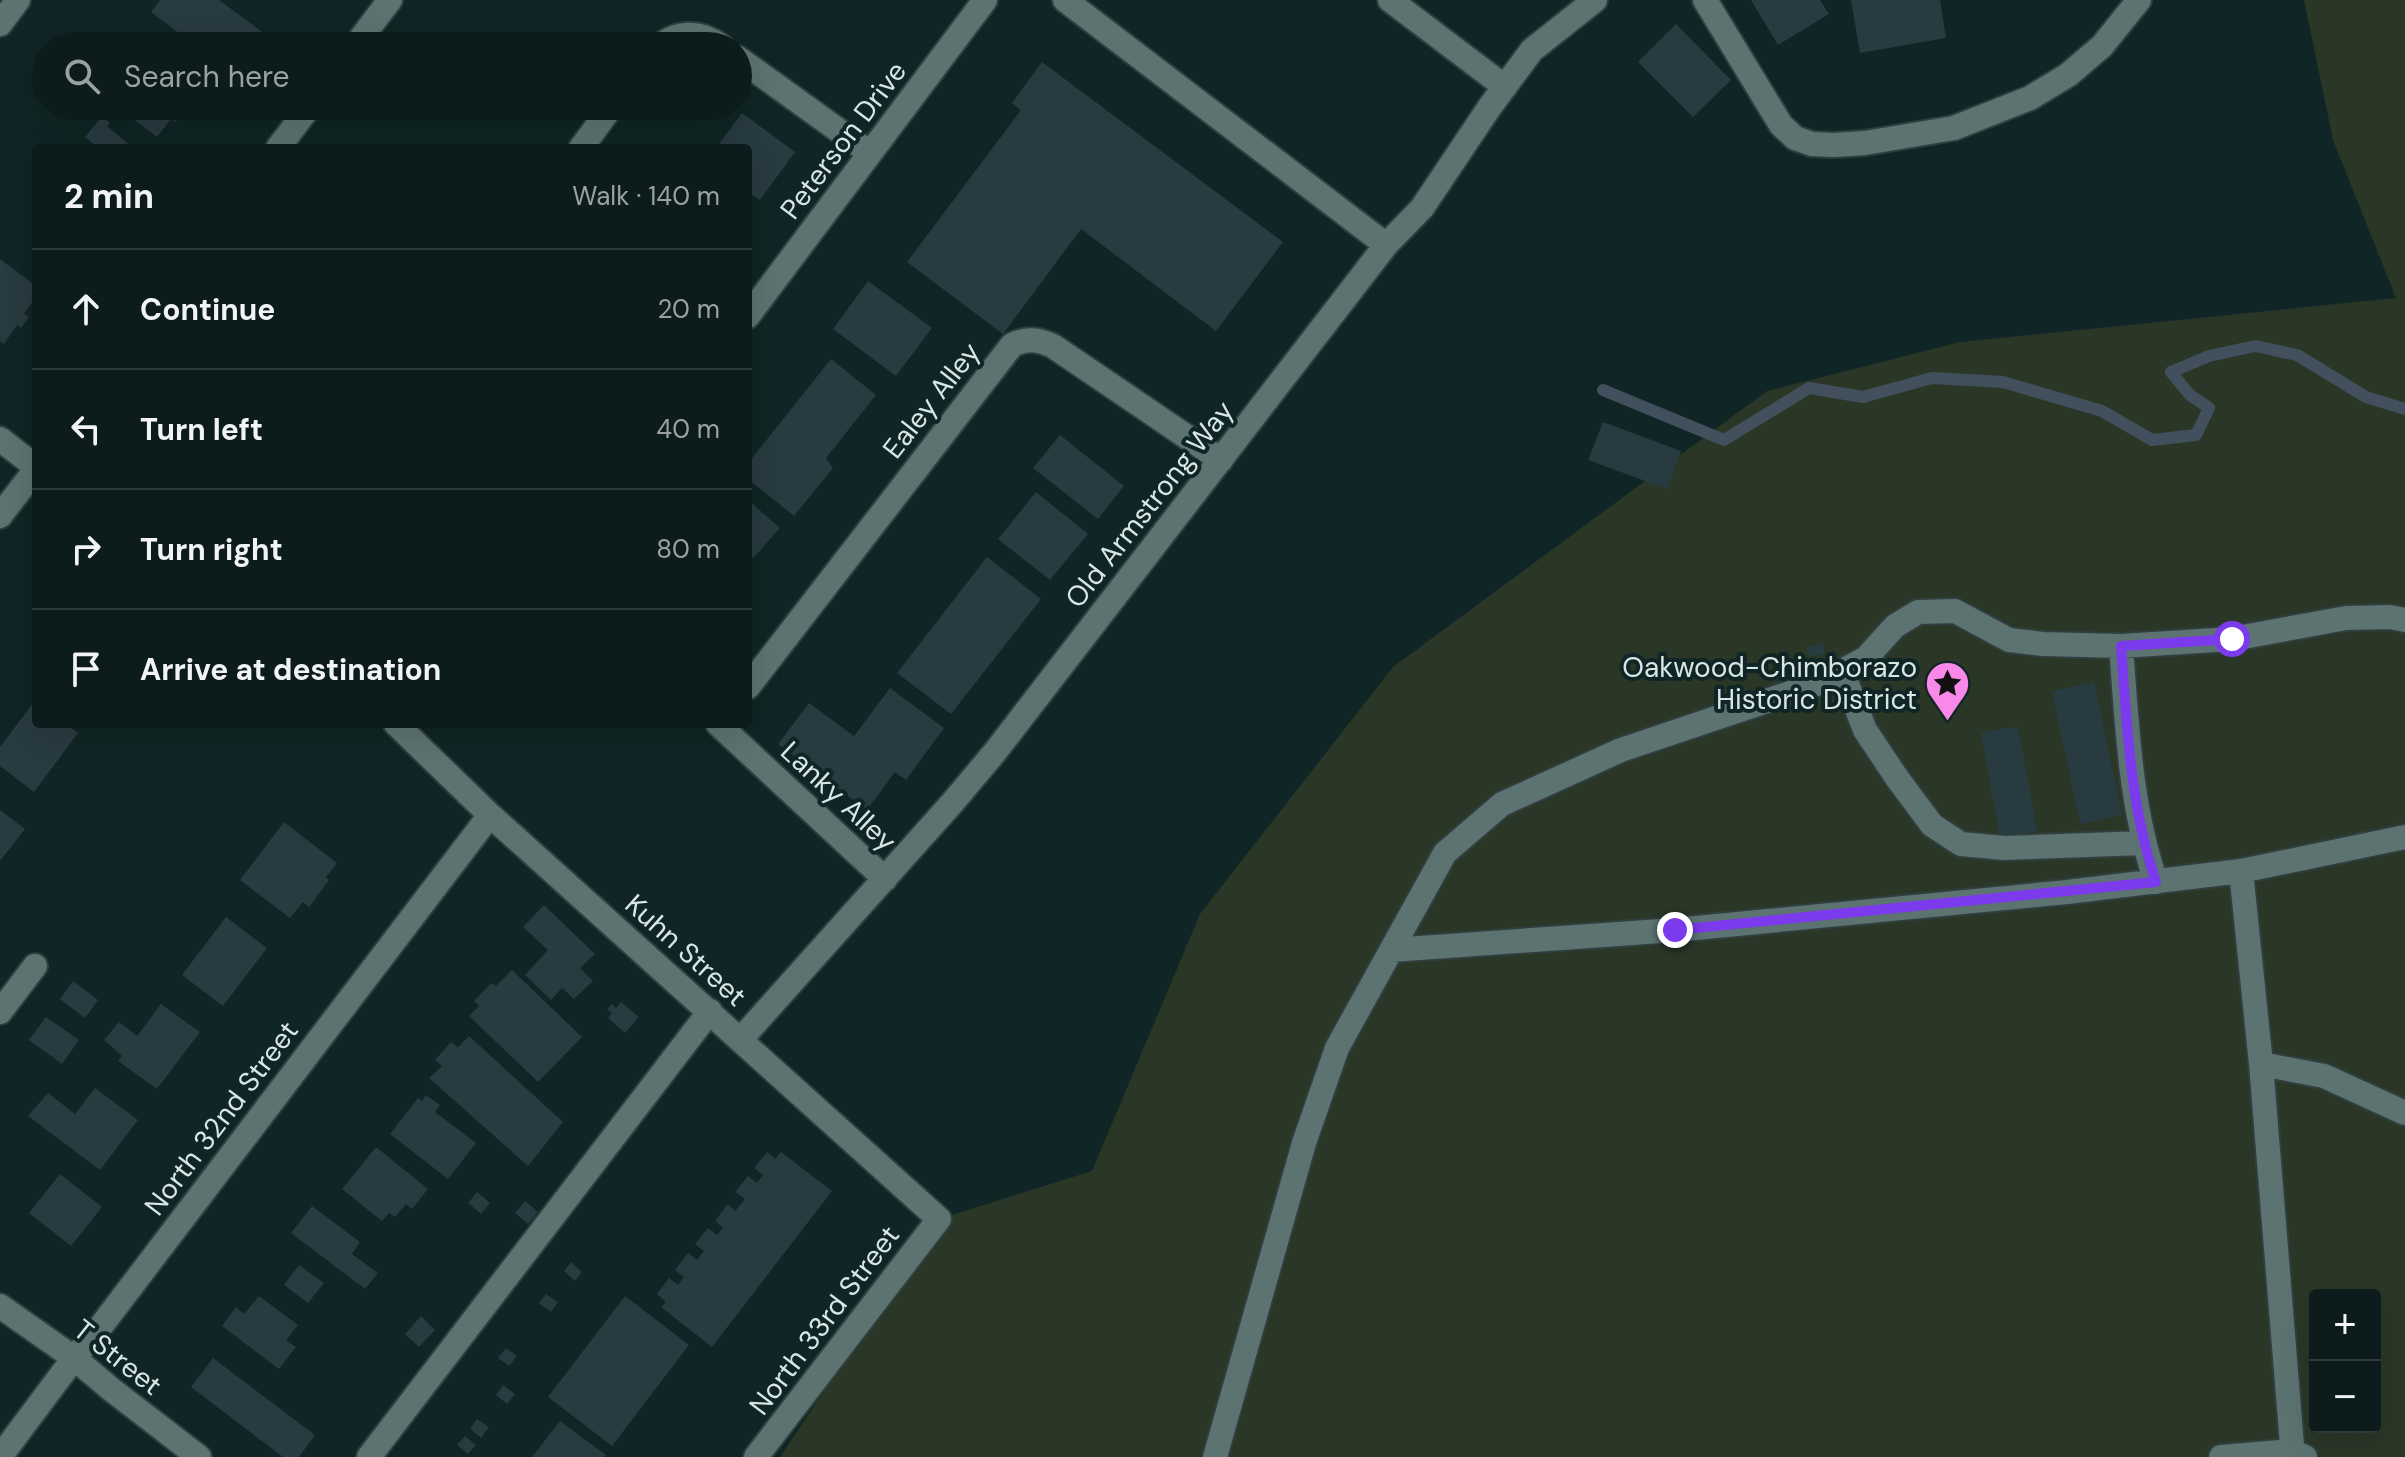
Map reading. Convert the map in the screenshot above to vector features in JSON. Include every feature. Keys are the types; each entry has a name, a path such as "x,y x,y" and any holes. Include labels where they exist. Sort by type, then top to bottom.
{"street":[{"path":"0,24 18,0"},
{"path":"366,32 390,0"},
{"name":"Peterson Drive","path":"752,311 985,0"},
{"path":"1065,0 1386,245"},
{"path":"1390,0 1505,87"},
{"name":"Old Armstrong Way","path":"741,1039 995,752 1386,245 1422,208 1532,50 1595,0"},
{"path":"1705,0 1781,125 1795,138 1812,144 1834,145 1954,128 2030,98 2068,75 2102,46 2139,0"},
{"path":"752,68 870,153"},
{"path":"281,144 299,120"},
{"path":"584,144 602,120"},
{"name":"Ealey Alley","path":"752,682 1012,345 1020,341 1032,339 1053,346 1221,460"},
{"path":"0,439 32,465"},
{"path":"0,516 32,473"},
{"path":"1215,1457 1304,1143 1337,1048 1445,853 1502,804 1621,750 1820,683 1866,658 1895,626 1918,612 1955,611 2009,640 2121,646 2232,639 2346,618 2390,617 2405,620"},
{"path":"2121,646 2131,770 2143,843 2156,882"},
{"path":"1842,671 1865,730 1897,778 1932,825 1961,844 2004,848 2143,843"},
{"name":"Kuhn Street","path":"400,728 490,815 939,1219"},
{"name":"Lanky Alley","path":"723,728 885,879"},
{"name":"North 32nd Street","path":"0,1457 490,815"},
{"path":"1391,950 1675,930 2156,882 2241,871 2405,837"},
{"path":"2221,1457 2297,1455 2241,871"},
{"path":"0,1012 35,966"},
{"path":"369,1457 710,1011"},
{"path":"2261,1064 2324,1076 2405,1113"},
{"name":"North 33rd Street","path":"756,1457 939,1219"},
{"name":"T Street","path":"0,1306 74,1358 199,1457"}],"green space":[{"path":"2304,0 2405,0 2405,1457 780,1457 939,1219 1092,1171 1200,914 1393,667 1767,391 1960,342 2396,298 2333,140"}],"building":[{"path":"160,0 219,0 263,32 177,32 151,12"},
{"path":"1751,0 1820,0 1829,14 1778,45"},
{"path":"1851,0 1940,0 1946,38 1860,53"},
{"path":"1676,24 1731,80 1693,117 1638,62"},
{"path":"1042,62 1283,242 1216,331 1081,229 1003,334 907,262 1021,110 1012,103"},
{"path":"99,120 107,120 110,123 107,126 128,144 94,144 85,137"},
{"path":"135,120 170,120 157,137"},
{"path":"737,120 752,120 795,152 760,200 752,195 752,144 719,144"},
{"path":"0,259 32,283 32,303 24,314 29,317 21,328 17,325 4,344 0,341"},
{"path":"868,281 932,328 896,376 833,329"},
{"path":"831,359 876,395 826,458 833,468 794,516 752,482 752,458"},
{"path":"1603,422 1681,451 1667,489 1588,460"},
{"path":"1060,435 1124,486 1098,519 1033,468"},
{"path":"1036,492 1088,534 1050,580 998,539"},
{"path":"752,504 780,528 752,560"},
{"path":"987,557 1041,599 951,714 897,673"},
{"path":"1823,643 1825,654 1809,657 1806,647"},
{"path":"2094,682 2122,815 2080,824 2052,691"},
{"path":"890,688 944,728 906,780 895,772 867,810 778,744 809,703 854,736"},
{"path":"32,704 32,728 71,728 78,733 34,792 0,766 0,747"},
{"path":"2018,726 2037,831 2000,838 1981,733"},
{"path":"0,810 25,829 0,861"},
{"path":"284,822 337,863 309,907 303,902 290,918 240,880"},
{"path":"544,905 595,954 580,968 593,981 574,999 562,988 551,1000 525,975 548,950 523,927"},
{"path":"226,917 267,948 223,1006 182,975"},
{"path":"512,970 582,1037 538,1082 469,1016 479,1006 474,1001 491,983 496,986"},
{"path":"73,981 98,1000 85,1018 60,999"},
{"path":"621,1002 639,1017 625,1033 608,1018 612,1013 607,1009 612,1004 616,1008"},
{"path":"161,1004 200,1032 157,1089 118,1061 122,1056 104,1040 119,1022 137,1036"},
{"path":"46,1017 79,1040 62,1064 29,1040"},
{"path":"469,1036 563,1122 528,1166 429,1078 442,1066 435,1060 451,1042 458,1047"},
{"path":"95,1088 138,1120 100,1170 28,1116 48,1093 75,1114"},
{"path":"426,1095 440,1105 435,1112 476,1143 448,1179 390,1134 418,1098 422,1101"},
{"path":"376,1147 428,1189 412,1209 406,1204 395,1217 389,1213 382,1221 342,1189"},
{"path":"767,1152 775,1159 781,1152 832,1191 712,1347 661,1307 666,1302 657,1294 669,1278 678,1285 684,1277 675,1270 688,1253 697,1260 704,1251 695,1244 708,1228 717,1235 723,1228 715,1221 728,1204 735,1211 745,1199 735,1192 748,1176 757,1183 763,1175 754,1168"},
{"path":"60,1174 102,1207 71,1246 29,1213"},
{"path":"477,1192 490,1203 481,1214 468,1203"},
{"path":"525,1201 538,1212 528,1224 515,1213"},
{"path":"312,1206 360,1242 352,1254 378,1273 365,1289 291,1233"},
{"path":"571,1262 582,1272 575,1281 564,1271"},
{"path":"299,1265 324,1283 308,1303 284,1285"},
{"path":"546,1294 558,1302 551,1312 539,1303"},
{"path":"259,1296 298,1325 286,1340 296,1347 279,1369 222,1326 236,1307 244,1314"},
{"path":"625,1296 689,1345 612,1446 548,1397"},
{"path":"421,1316 435,1330 419,1347 405,1334"},
{"path":"506,1348 517,1356 509,1366 498,1358"},
{"path":"213,1358 315,1435 299,1457 283,1457 191,1387"},
{"path":"503,1385 515,1394 507,1404 496,1395"},
{"path":"477,1419 489,1427 481,1438 470,1429"},
{"path":"560,1421 606,1455 532,1457"},
{"path":"465,1436 476,1445 468,1454 457,1445"}],"waterway":[{"path":"1603,390 1724,440 1809,388 1863,397 1932,378 2003,382 2102,411 2152,440 2196,435 2209,408 2190,395 2171,372 2209,356 2255,346 2297,355 2366,397 2405,409"}],"place":[{"name":"Oakwood-Chimborazo Historic District","path":"1948,722"}],"route":[{"path":"1675,930 2156,882 2143,843 2131,770 2121,646 2232,639"}]}
